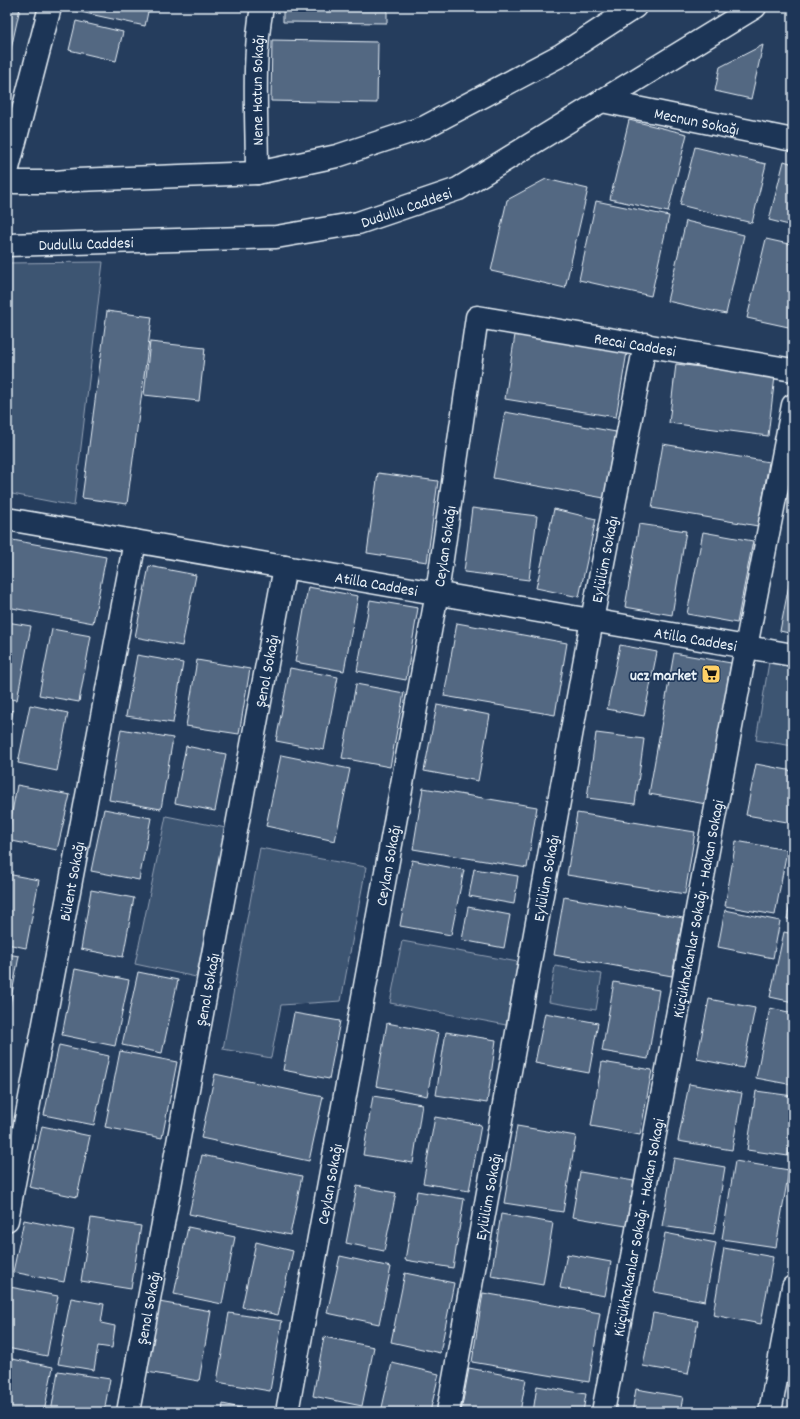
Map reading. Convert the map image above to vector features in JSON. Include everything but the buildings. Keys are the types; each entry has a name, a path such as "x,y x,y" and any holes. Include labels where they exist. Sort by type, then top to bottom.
{"street":[{"path":"7,172 50,7"},
{"name":"Nene Hatun Sokağı","path":"258,173 256,76 259,24 262,7"},
{"path":"7,182 56,182 258,173 337,156 425,127 561,55 635,7"},
{"name":"Dudullu Caddesi","path":"7,245 276,236 358,224 458,189 755,7"},
{"name":"Mecnun Sokağı","path":"602,101 793,140"},
{"name":"Recai Caddesi","path":"477,317 793,370"},
{"name":"Ceylan Sokağı","path":"287,1412 437,593 477,317"},
{"name":"Eylülüm Sokağı","path":"448,1412 592,620 644,344"},
{"name":"Küçükhakanlar Sokağı - Hakan Sokagi","path":"603,1412 746,646 793,405"},
{"name":"Atilla Caddesi","path":"7,519 793,654"},
{"name":"Bülent Sokağı","path":"7,1220 135,541"},
{"name":"Şenol Sokağı","path":"128,1412 285,567"},
{"path":"770,1412 793,1287"}],"shaded area":[{"path":"103,262 74,506 7,493 7,263"},
{"path":"769,662 793,665 793,746 756,740"},
{"path":"166,816 226,828 196,977 135,964"},
{"path":"260,848 366,867 341,1001 281,1005 271,1058 223,1049"},
{"path":"402,941 518,962 506,1025 390,1003"},
{"path":"555,966 602,974 596,1010 549,1002"}],"place":[{"name":"ucz market","path":"711,674"}]}
